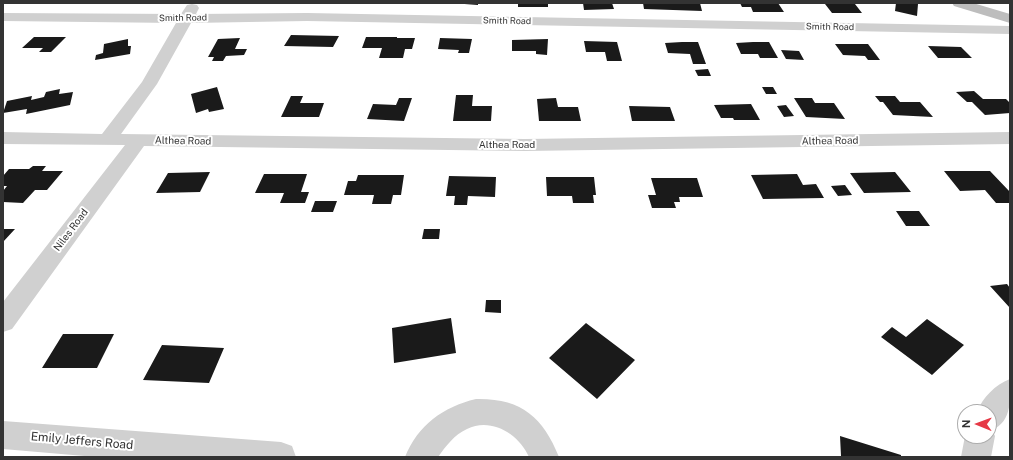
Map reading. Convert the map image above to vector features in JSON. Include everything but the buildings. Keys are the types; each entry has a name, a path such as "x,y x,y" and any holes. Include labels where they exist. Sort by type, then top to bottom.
{"street":[{"path":"107,140 146,88 195,3"},
{"path":"959,3 1010,19"},
{"name":"Smith Road","path":"3,17 314,17 1010,30"},
{"name":"Althea Road","path":"3,138 545,145 1010,138"},
{"name":"Niles Road","path":"3,321 138,140"},
{"path":"997,405 1010,392"},
{"path":"420,457 434,438 448,424 465,415 486,412 505,415 521,423 532,435 544,457"},
{"name":"Emily Jeffers Road","path":"3,435 281,457"},
{"path":"976,457 978,444"}]}
